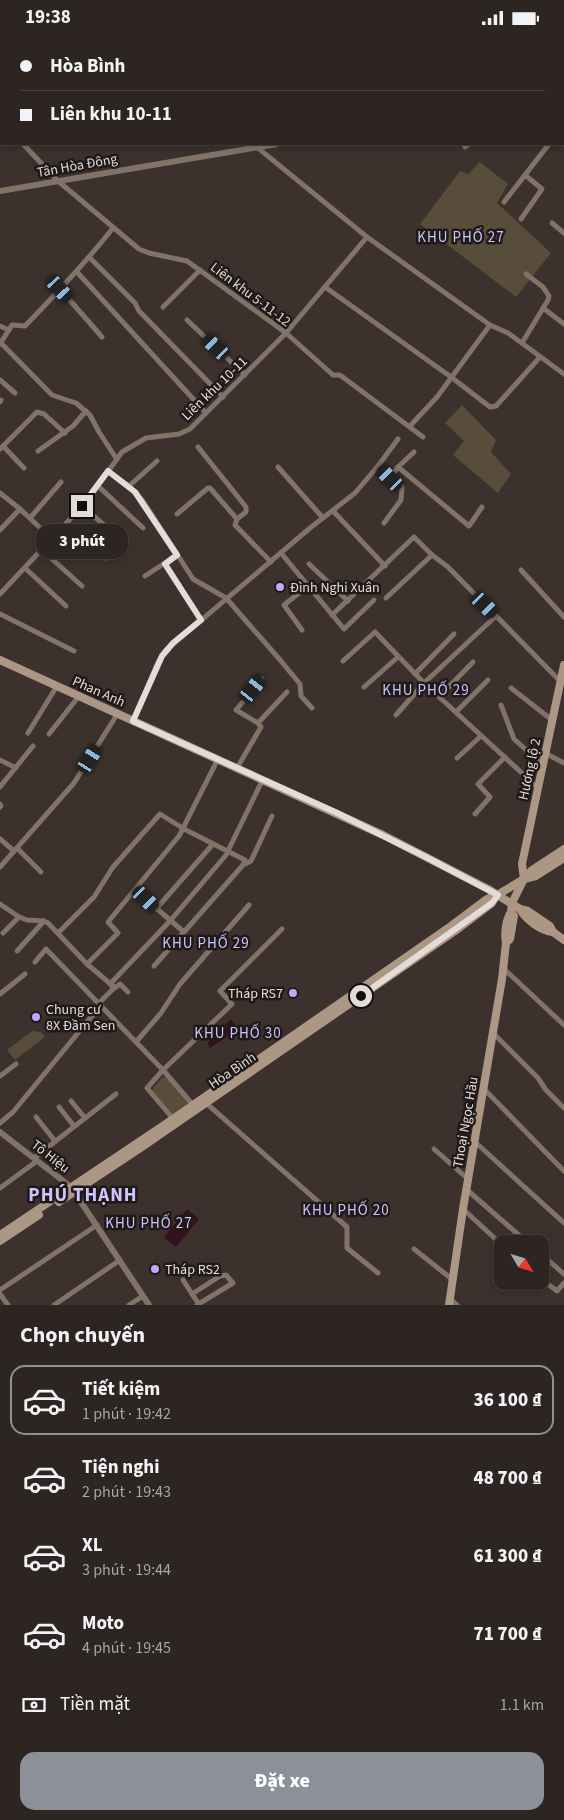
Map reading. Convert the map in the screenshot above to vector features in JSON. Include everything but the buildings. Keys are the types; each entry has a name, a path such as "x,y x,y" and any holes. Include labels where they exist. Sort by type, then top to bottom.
{"main road":[{"name":"Phan Anh","path":"0,660 393,840 498,895 520,909 528,911 543,921 564,940"},
{"name":"Hương lộ 2","path":"524,879 522,864 564,665"},
{"path":"524,879 532,870 564,849"},
{"path":"524,879 536,876 564,858"},
{"name":"Hòa Bình","path":"0,1235 175,1121 206,1103 487,899 498,895 524,879"},
{"name":"Thoại Ngọc Hầu","path":"450,1302 466,1189 503,968 507,923 512,903 524,879"},
{"name":"Hòa Bình","path":"175,1121 193,1105 327,1016"},
{"name":"Hòa Bình","path":"0,1241 73,1189"}],"street":[{"name":"Liên khu 5-11-12","path":"24,145 58,181 139,249 187,261 286,333 333,375 340,375 423,437"},
{"name":"Tân Hòa Đông","path":"0,191 255,145"},
{"path":"255,145 367,237 490,325 508,333 564,375"},
{"path":"504,202 548,145"},
{"path":"521,219 542,189 525,175"},
{"path":"552,223 564,233"},
{"path":"113,227 77,272 25,326 12,325 0,343 52,395 76,403 86,411 116,458"},
{"name":"Liên khu 10-11","path":"0,595 82,506 122,452 146,438 179,434 190,429 286,333 367,237"},
{"path":"89,257 223,397"},
{"path":"163,307 200,270"},
{"path":"77,272 206,413"},
{"path":"522,343 548,300 547,292 526,274"},
{"path":"325,287 490,407 496,406 540,357"},
{"path":"60,289 102,337"},
{"path":"544,308 563,322"},
{"path":"187,320 245,375"},
{"path":"410,426 437,397 490,325"},
{"path":"0,326 9,330"},
{"path":"0,381 15,393"},
{"path":"38,451 65,433 86,411"},
{"path":"24,468 2,447 37,412 44,414 65,433"},
{"path":"133,721 162,656 173,643 355,493 398,439"},
{"path":"198,447 246,507 246,512 237,519 235,525 271,562"},
{"path":"390,478 398,467 414,452"},
{"path":"129,486 157,461"},
{"path":"378,466 402,487 401,500 384,523"},
{"path":"278,467 323,518"},
{"path":"398,467 469,526 482,507"},
{"path":"108,471 129,486 143,501 193,579 226,598 300,684 301,696 312,708"},
{"path":"30,518 61,482"},
{"path":"98,486 143,528"},
{"path":"177,513 208,488 213,490 237,519"},
{"path":"0,493 52,539"},
{"path":"82,506 124,542"},
{"path":"0,530 20,509"},
{"path":"333,511 385,566"},
{"path":"67,523 106,558"},
{"path":"332,615 414,537 432,555 448,567 560,681"},
{"path":"42,550 82,586"},
{"path":"281,553 344,629 374,600"},
{"path":"145,576 177,555"},
{"path":"386,598 432,555"},
{"path":"165,564 201,620"},
{"path":"309,564 348,601"},
{"path":"25,568 66,605"},
{"path":"521,570 564,617"},
{"path":"302,630 284,605 308,586"},
{"path":"0,614 74,651"},
{"path":"396,715 424,683 496,616"},
{"path":"343,661 372,634 376,633 424,683 538,787"},
{"path":"415,674 454,634"},
{"path":"364,687 398,657"},
{"path":"440,696 473,662"},
{"path":"237,768 261,727 258,723 236,710 262,679"},
{"path":"456,712 488,680"},
{"path":"28,733 57,686"},
{"path":"511,688 552,720"},
{"path":"258,723 287,692"},
{"path":"49,734 79,696"},
{"path":"501,705 514,739 542,764"},
{"path":"0,867 74,783 118,713"},
{"path":"457,758 481,735"},
{"path":"0,787 33,746"},
{"path":"544,753 564,763"},
{"path":"475,814 490,797 478,784 505,757"},
{"path":"88,964 118,933 108,922 184,829 218,759"},
{"path":"0,760 16,768"},
{"path":"0,1123 13,1113 100,1004 111,987 228,852 263,779"},
{"path":"59,932 94,897 113,867 160,814 184,829 245,860 243,865"},
{"path":"154,966 243,865 251,861 272,816"},
{"path":"0,839 15,849 41,872"},
{"path":"156,909 213,844"},
{"path":"135,890 184,932"},
{"path":"0,904 19,917 27,920 44,921 59,932 111,987"},
{"path":"136,1042 161,1013 180,984 249,905"},
{"path":"3,933 19,917"},
{"path":"17,951 44,921"},
{"path":"175,1121 147,1088 163,1070 232,1004 220,991 282,929"},
{"path":"35,961 46,949 163,1070 193,1105"},
{"path":"503,968 564,1025"},
{"path":"0,994 25,974"},
{"path":"111,987 120,984 128,992"},
{"path":"493,1033 538,1078 546,1090 564,1108"},
{"path":"0,1076 16,1063"},
{"path":"484,1089 564,1171"},
{"path":"0,1188 55,1141 116,1094"},
{"path":"72,1101 85,1118"},
{"path":"206,1103 347,1227 347,1248 378,1273"},
{"path":"59,1107 74,1126"},
{"path":"36,1117 55,1141"},
{"name":"Tô Hiệu","path":"0,1132 73,1189 149,1305"},
{"path":"475,1142 564,1223"},
{"path":"434,1149 468,1179"},
{"path":"466,1189 519,1235"},
{"path":"463,1209 494,1238"},
{"path":"8,1305 0,1292 97,1225"},
{"path":"414,1249 453,1279"},
{"path":"54,1305 120,1260"},
{"path":"549,1261 564,1274"},
{"path":"182,1280 198,1304 233,1283 226,1275 220,1276 192,1293"},
{"path":"549,1285 557,1291 564,1283"},
{"path":"129,1305 143,1296"},
{"path":"450,1302 457,1305"}],"shaded area":[{"path":"480,162 508,184 497,203 551,253 516,297 420,224 460,171 468,174"},
{"path":"462,405 496,440 491,452 511,474 498,493 453,455 464,441 445,423"},
{"path":"231,1019 238,1029 210,1048 207,1043"},
{"path":"32,1031 41,1032 45,1037 15,1060 7,1050"},
{"path":"163,1077 167,1078 189,1103 174,1116 152,1091"},
{"path":"187,1209 199,1219 176,1247 164,1237"}],"place":[{"name":"Đình Nghi Xuân","path":"280,587"},
{"name":"Tháp RS7","path":"293,993"},
{"name":"Chung cư 8X Đầm Sen","path":"36,1017"},
{"name":"Tháp RS2","path":"155,1269"}],"district":[{"name":"KHU PHỐ 27","path":"461,237"},
{"name":"KHU PHỐ 29","path":"426,690"},
{"name":"KHU PHỐ 29","path":"206,943"},
{"name":"KHU PHỐ 30","path":"238,1033"},
{"name":"PHÚ THẠNH","path":"83,1194"},
{"name":"KHU PHỐ 20","path":"346,1210"},
{"name":"KHU PHỐ 27","path":"149,1223"}],"route":[{"path":"82,506 108,471 129,486 143,501 177,555 165,564 201,620 166,650 158,662 133,721 335,812 498,895 492,903 455,931 361,996"}]}
